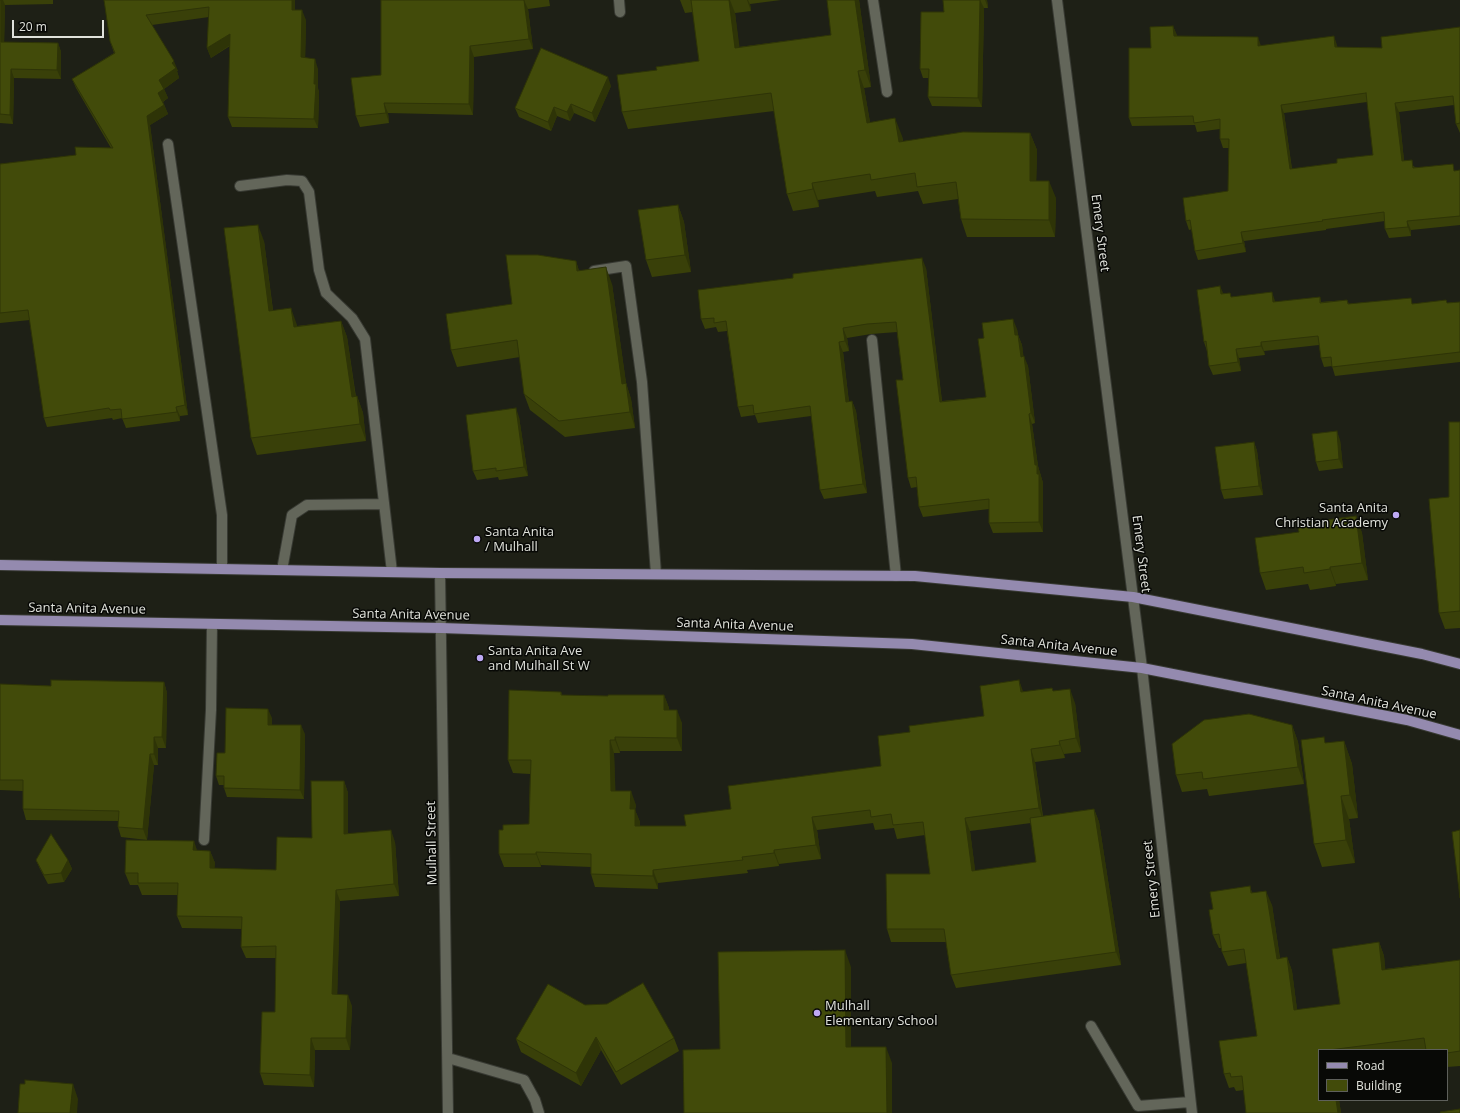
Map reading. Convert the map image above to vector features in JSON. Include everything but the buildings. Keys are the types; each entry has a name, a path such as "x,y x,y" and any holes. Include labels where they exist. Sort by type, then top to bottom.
{"main road":[{"path":"0,564 440,573 915,576 1133,597 1414,652 1460,664"},
{"name":"Santa Anita Avenue","path":"0,620 441,628 912,644 1142,668 1407,720 1460,735"}],"street":[{"path":"619,0 620,12"},
{"path":"873,0 887,92"},
{"name":"Emery Street","path":"1057,0 1142,668 1192,1113"},
{"path":"168,144 222,515 222,569"},
{"path":"240,186 287,180 302,181 308,192 319,270 326,293 352,318 365,339 392,572"},
{"path":"593,271 626,266 642,382 656,574"},
{"path":"872,340 896,576"},
{"path":"282,570 292,515 307,505 384,504"},
{"name":"Mulhall Street","path":"440,573 448,1113"},
{"path":"204,840 211,710 212,624"},
{"path":"1091,1026 1138,1106 1190,1102"},
{"path":"448,1058 524,1080 536,1100 539,1113"}],"place":[{"name":"Santa Anita Christian Academy","path":"1396,515"},
{"name":"Santa Anita / Mulhall","path":"477,539"},
{"name":"Santa Anita Ave and Mulhall St W","path":"480,658"},
{"name":"Mulhall Elementary School","path":"817,1013"}]}
